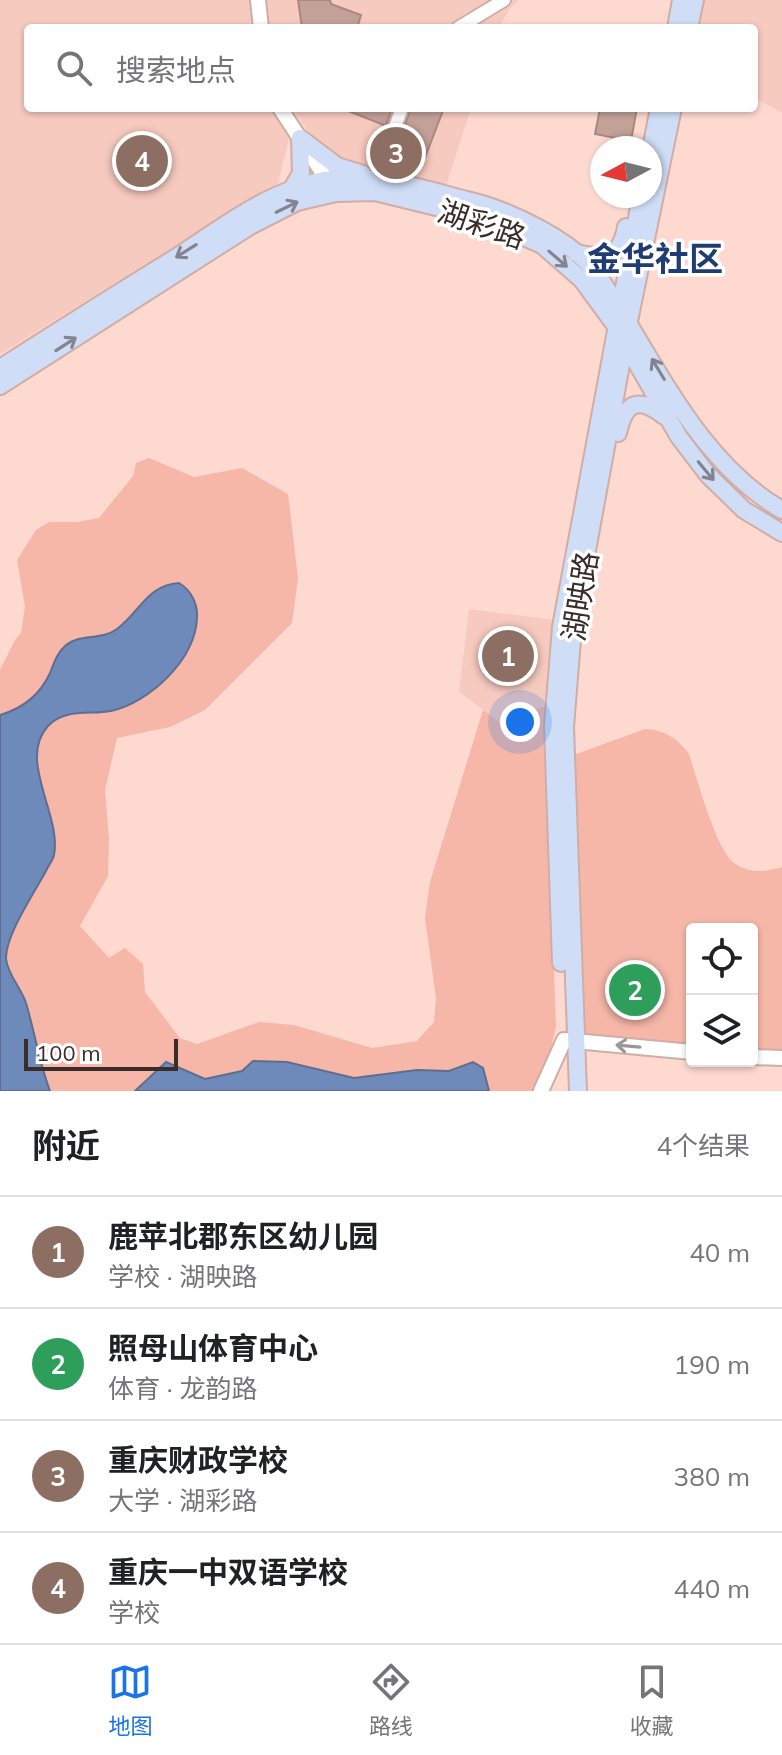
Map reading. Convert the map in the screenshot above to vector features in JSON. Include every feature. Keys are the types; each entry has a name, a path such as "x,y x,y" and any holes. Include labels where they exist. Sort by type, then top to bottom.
{"main road":[{"path":"677,24 681,0"},
{"path":"690,24 695,0"},
{"path":"654,136 658,112"},
{"name":"湖映路","path":"578,1091 570,1040 553,726 561,627 622,323 672,112"},
{"path":"300,138 337,166 376,177"},
{"path":"293,187 301,173 300,138"},
{"name":"湖彩路","path":"0,386 250,226 332,186 376,177 485,204 550,233 593,269 619,306"},
{"name":"湖彩路","path":"0,368 244,214 293,187 332,186 375,192 481,218 542,245 582,280 622,323 693,427 721,462 757,495 782,510"},
{"path":"573,252 596,257 616,252 623,243 630,208"},
{"name":"湖映路","path":"622,323 619,306 637,208"},
{"name":"湖彩路","path":"622,323 626,342 679,437 708,475 744,510 782,533"},
{"name":"湖映路","path":"567,1091 570,1040 565,727 573,627 626,342"},
{"path":"601,471 615,444 622,415 629,407 641,404 651,406 670,420"}],"street":[{"path":"258,0 261,24"},
{"path":"465,24 504,0"},
{"path":"283,112 332,186"},
{"path":"376,177 400,112"},
{"path":"541,1091 570,1040 686,1051"},
{"path":"758,1057 782,1058"}],"shaded area":[{"path":"0,0 252,0 255,24 24,24 24,112 274,112 289,139 278,183 0,354"},
{"path":"267,0 519,0 500,24 270,24"},
{"path":"702,0 782,0 782,113 758,99 758,24 697,24"},
{"path":"295,112 470,112 446,186 345,159 324,147"},
{"path":"149,458 194,477 242,468 288,494 298,578 292,623 205,710 170,727 117,738 105,790 108,876 80,926 109,958 125,948 143,964 145,992 180,1038 197,1044 259,1022 294,1025 372,1048 417,1041 434,1022 436,998 425,918 430,882 483,710 501,723 512,714 547,706 545,728 556,1026 549,1058 535,1091 0,1091 0,670 21,633 25,607 17,560 36,530 49,522 99,518 133,476 136,463"},
{"path":"469,609 556,620 547,706 512,714 501,723 459,692"},
{"path":"645,729 670,736 689,754 714,829 727,856 746,869 758,871 782,867 782,1054 758,1053 758,923 686,923 686,1047 590,1038 579,1024 571,756"}],"water":[{"path":"179,583 193,598 197,618 188,649 168,677 141,699 126,706 111,711 78,713 55,720 40,740 38,771 52,823 54,855 15,927 6,959 26,1003 50,1091 0,1091 0,715 17,709 36,694 65,646 77,640 111,633 151,594"},
{"path":"253,1061 287,1062 354,1078 417,1070 449,1071 473,1062 483,1068 489,1091 135,1091 166,1062 205,1079 242,1071"}],"building":[{"path":"298,0 330,0 331,4 361,15 358,24 301,24"},
{"path":"351,112 391,112 386,126"},
{"path":"410,112 442,112 424,160 396,149"},
{"path":"599,112 636,112 632,136 595,134"}],"place":[{"name":"重庆财政学校","path":"396,153"},
{"name":"重庆一中双语学校","path":"142,161"},
{"name":"鹿苹北郡东区幼儿园","path":"508,656"},
{"name":"照母山体育中心","path":"635,990"}],"district":[{"name":"金华社区","path":"655,258"}]}
